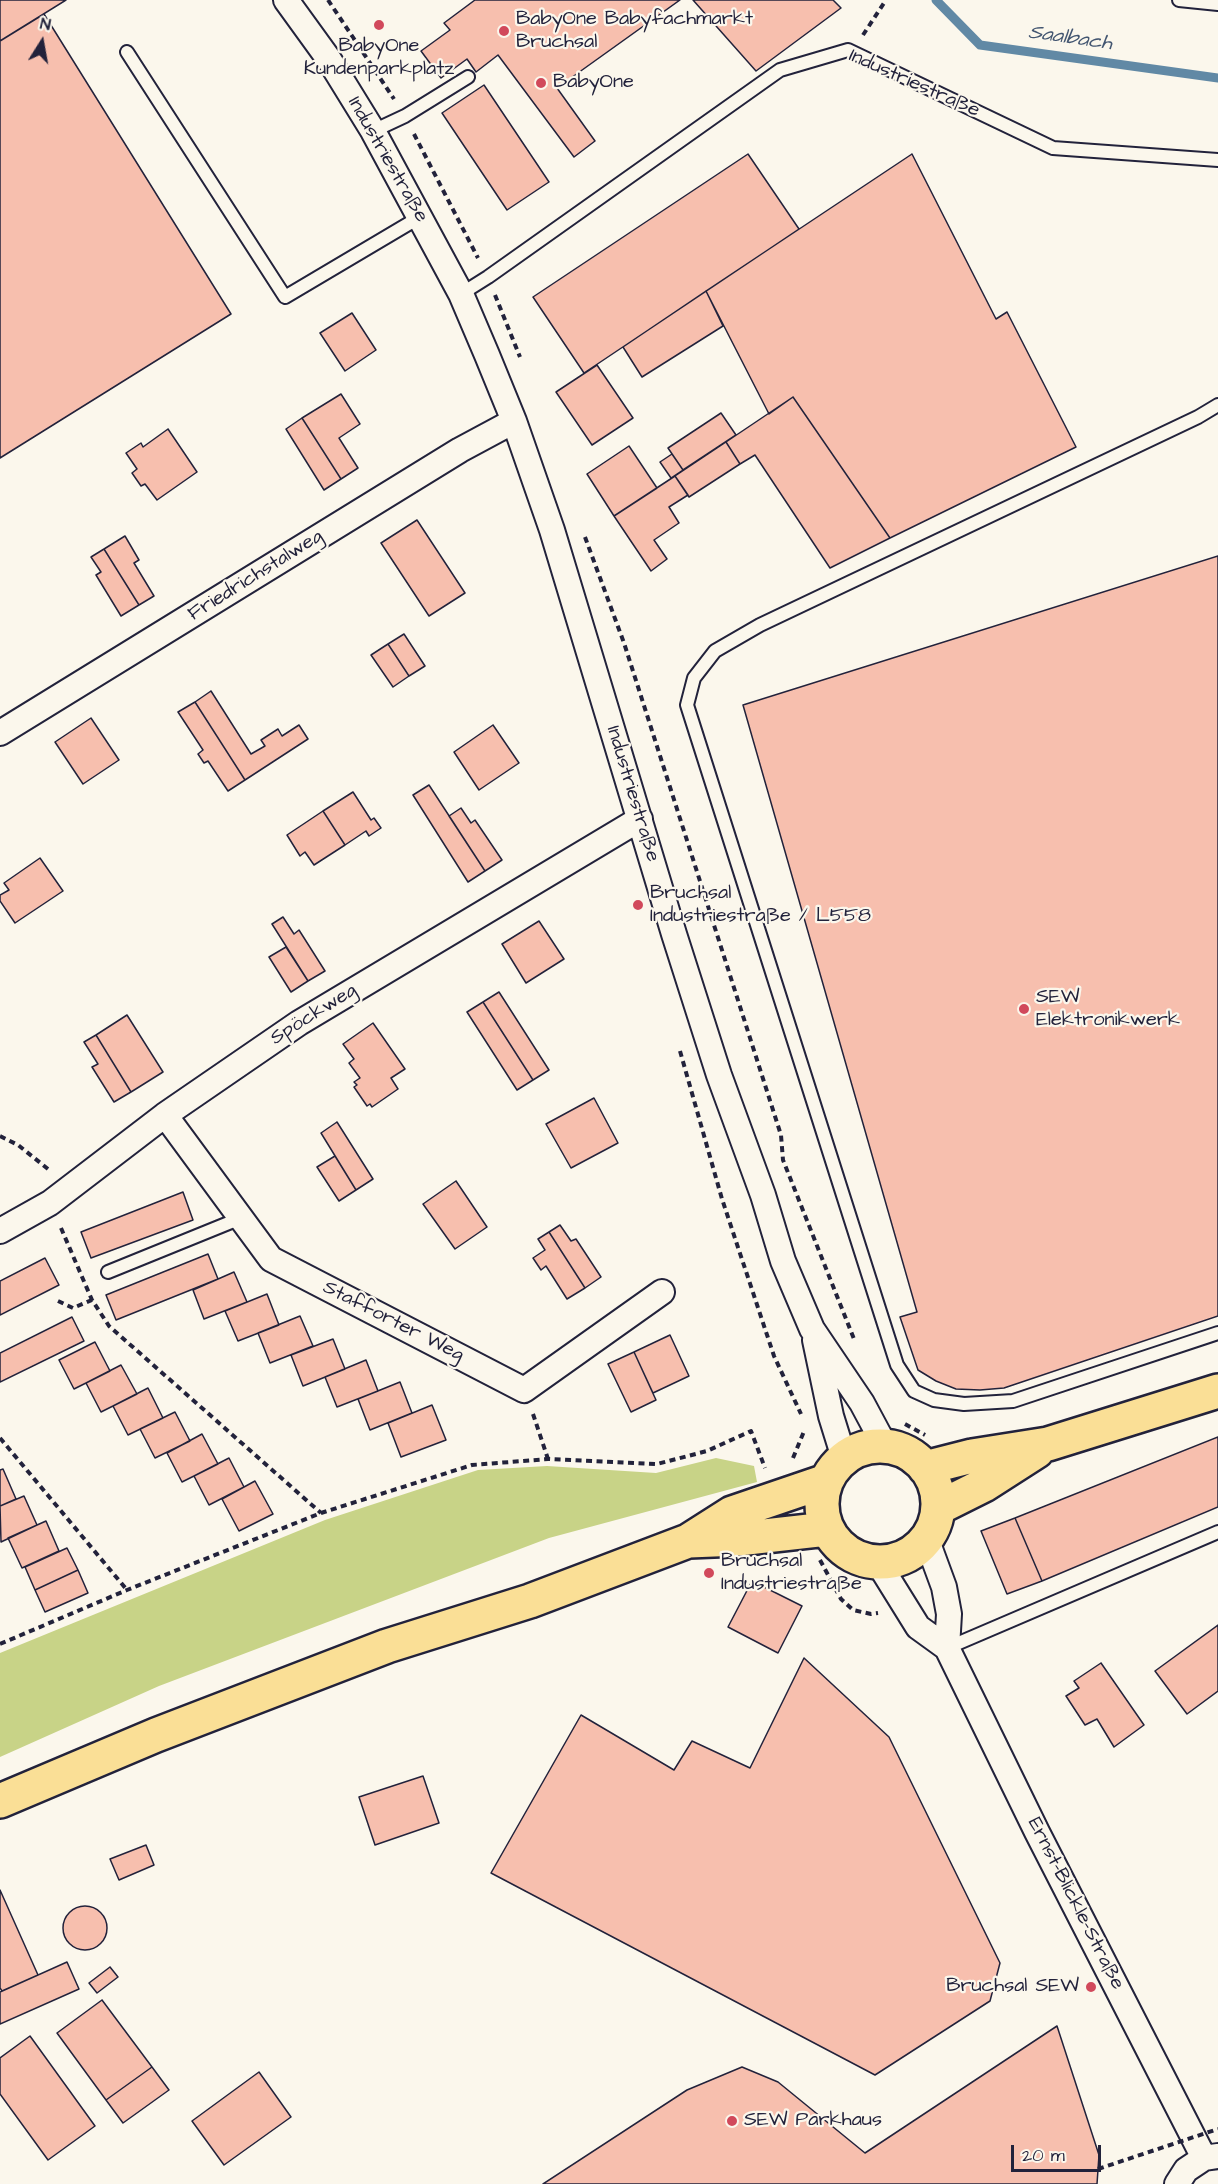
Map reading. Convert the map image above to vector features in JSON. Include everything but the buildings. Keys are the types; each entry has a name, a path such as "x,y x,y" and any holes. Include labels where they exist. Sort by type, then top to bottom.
{"main road":[{"path":"925,1468 972,1456 1048,1444 1218,1391"},
{"path":"0,1801 156,1735 376,1651 530,1601 688,1541 732,1513 835,1470 856,1451 870,1447 893,1433 900,1449 914,1457 933,1480 938,1508 934,1524 926,1538 913,1551 896,1559 877,1561 858,1557 841,1547 827,1529 823,1516 822,1498 835,1470"},
{"path":"938,1508 984,1485 1048,1444"},
{"path":"688,1541 738,1539 827,1529"}],"street":[{"name":"Industriestraße","path":"286,0 328,58 373,131 420,217 460,294 514,421 552,530 719,1076 763,1195 783,1261 812,1329 831,1416 835,1470"},
{"name":"Friedrichstalweg","path":"0,733 460,450 514,421"},
{"name":"Spöckweg","path":"0,1231 58,1197 165,1115 299,1023 640,819"},
{"name":"Stafforter Weg","path":"165,1115 271,1259 524,1390"},
{"path":"524,1390 662,1292"},
{"name":"Industriestraße","path":"812,1329 862,1403 893,1433"},
{"name":"Ernst-Blickle-Straße","path":"926,1538 944,1587 949,1614 947,1648"},
{"name":"Ernst-Blickle-Straße","path":"877,1561 918,1627 947,1648 1037,1832 1211,2157 1186,2170 1177,2184"}],"lane":[{"path":"1179,0 1218,4"},
{"name":"Industriestraße","path":"460,294 488,277 780,70 848,50 1053,148 1218,160"},
{"path":"127,52 285,297 420,217"},
{"path":"373,131 405,116 468,77"},
{"path":"1218,405 1198,417 760,625 715,651 694,678 687,705 897,1365 914,1391 934,1400 964,1404 1013,1401 1218,1333"},
{"path":"108,1272 241,1218"},
{"path":"947,1648 1218,1532"}],"path":[{"path":"852,52 886,0"},
{"path":"488,277 524,368"},
{"path":"584,533 624,643 781,1135 783,1160 857,1345"},
{"path":"678,1044 722,1199 774,1356 802,1416"},
{"path":"0,1136 18,1145 47,1168 92,1300 109,1326 321,1513"},
{"path":"58,1301 72,1308 92,1300"},
{"path":"524,1390 548,1459"},
{"path":"789,1465 800,1446 806,1426"},
{"path":"893,1433 907,1426 923,1434 933,1435"},
{"path":"0,1644 127,1590 321,1513 472,1465 548,1459 657,1464 707,1452 751,1431 766,1470"},
{"path":"0,1438 127,1590"},
{"path":"1098,2169 1218,2129"}],"green space":[{"path":"716,1458 754,1466 757,1482 549,1538 159,1686 0,1757 0,1653 325,1520 478,1470 547,1466 656,1473"}],"waterway":[{"name":"Saalbach","path":"936,0 980,45 1218,78"}],"place":[{"name":"BabyOne Kundenparkplatz","path":"379,25"},
{"name":"BabyOne Babyfachmarkt Bruchsal","path":"504,31"},
{"name":"BabyOne","path":"541,83"},
{"name":"Bruchsal Industriestraße / L558","path":"638,905"},
{"name":"SEW Elektronikwerk","path":"1024,1009"},
{"name":"Bruchsal Industriestraße","path":"709,1573"},
{"name":"Bruchsal SEW","path":"1091,1987"},
{"name":"SEW Parkhaus","path":"732,2121"}]}
